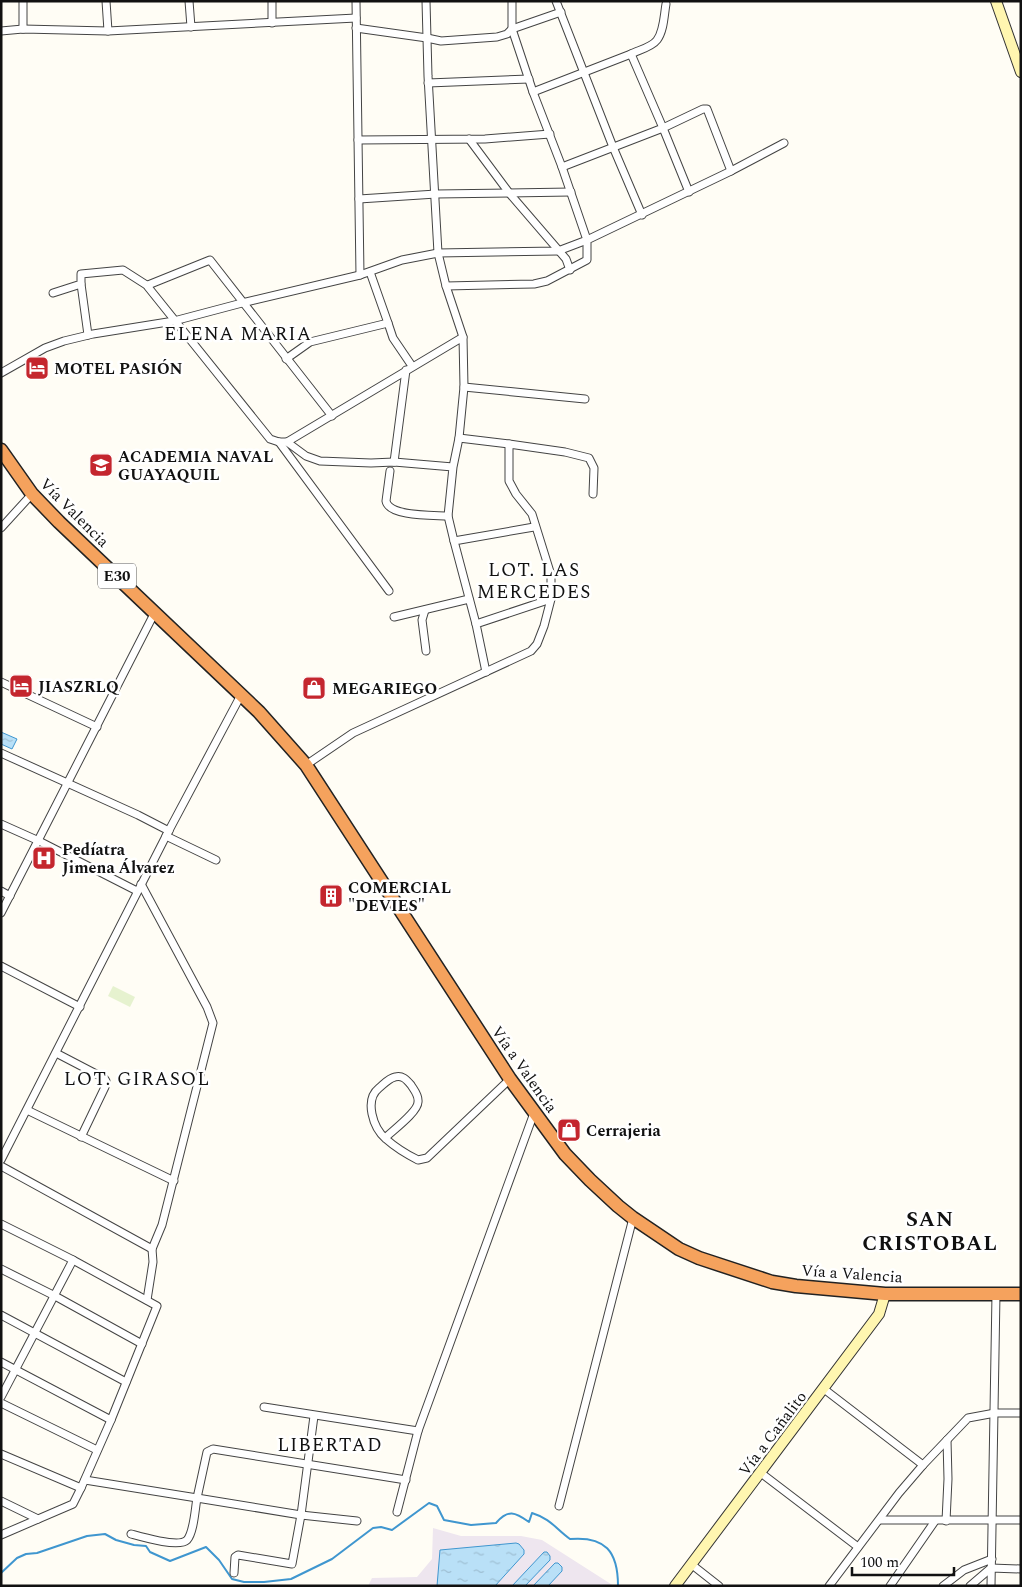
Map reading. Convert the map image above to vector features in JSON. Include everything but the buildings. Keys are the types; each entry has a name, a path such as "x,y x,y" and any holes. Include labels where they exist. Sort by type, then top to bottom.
{"highway":[{"name":"Vía Valencia","path":"1,450 32,494 59,522 241,695"},
{"name":"Vía a Valencia","path":"241,695 259,712 306,766 534,1113 578,1168 633,1218 679,1249 699,1258 751,1275 796,1286 885,1294 1021,1294"}],"main road":[{"path":"996,1 1021,72"},
{"name":"Vía a Cañalito","path":"675,1586 879,1314 885,1294"}],"street":[{"path":"23,1 23,29"},
{"path":"106,1 108,31"},
{"path":"190,1 191,27"},
{"path":"272,1 272,23"},
{"path":"356,1 360,275"},
{"path":"426,1 428,83 438,252 446,286 463,337 464,387 448,516 476,624 486,672"},
{"path":"446,286 541,283 587,260 587,240 550,134 528,79 512,29 512,1"},
{"path":"556,1 613,147 642,215"},
{"path":"533,92 650,46 657,40 661,30 666,4"},
{"path":"356,28 440,41 497,37 507,34 512,29 560,12"},
{"path":"1,30 108,31 356,18"},
{"path":"631,54 690,192"},
{"path":"428,83 528,79"},
{"path":"562,167 663,128 703,109 708,109 731,171"},
{"path":"358,140 469,139 550,134"},
{"path":"469,139 510,194 566,259 570,270"},
{"path":"1,373 45,348 88,335 174,321 360,275 402,260 438,252 558,252 690,192 784,143"},
{"path":"359,198 436,194 571,192"},
{"path":"148,286 208,259 332,416"},
{"path":"88,335 81,274 123,270 148,286 270,439 279,442 287,442 463,337"},
{"path":"370,272 393,338 409,368 394,462"},
{"path":"53,293 81,284"},
{"path":"286,358 310,342 388,323"},
{"path":"464,387 585,399"},
{"path":"459,438 565,452 589,458 594,468 592,494"},
{"path":"279,442 389,591"},
{"path":"287,442 306,456 320,461"},
{"path":"306,766 353,733 534,649 544,626 551,599 550,568 534,527 532,514 516,494 509,481 509,444"},
{"path":"291,459 365,463 394,462 453,467"},
{"path":"390,471 386,501 391,509 402,513 448,516"},
{"path":"1,528 32,494"},
{"path":"454,541 534,527"},
{"path":"394,617 469,599"},
{"path":"476,624 551,599"},
{"path":"425,610 422,620 426,651"},
{"path":"1,913 155,612"},
{"path":"1,682 97,727"},
{"path":"1,1160 80,1008 137,891 241,695"},
{"path":"1,753 138,815 216,860"},
{"path":"1,824 39,841 137,891"},
{"path":"141,884 207,1007 212,1023 174,1181 162,1225 152,1249 153,1262 146,1300"},
{"path":"1,891 10,896"},
{"path":"1,966 80,1008"},
{"path":"56,1053 104,1078 106,1081 105,1087 81,1136"},
{"path":"385,1138 417,1107 418,1102 415,1090 407,1079 401,1076 390,1078 372,1096 371,1112 385,1138 415,1158 422,1160 427,1158 510,1079"},
{"path":"27,1110 174,1181"},
{"path":"397,1512 418,1431 534,1113"},
{"path":"1,1166 152,1249"},
{"path":"559,1506 633,1218"},
{"path":"1,1224 73,1260 157,1306 111,1420 73,1504 1,1535"},
{"path":"1,1397 73,1260"},
{"path":"1,1269 55,1296 142,1344"},
{"path":"991,1586 996,1294"},
{"path":"1,1315 126,1382"},
{"path":"1,1362 111,1420"},
{"path":"824,1389 923,1464"},
{"path":"1,1403 97,1450"},
{"path":"264,1407 418,1431"},
{"path":"828,1586 923,1464 968,1418 995,1413 1021,1413"},
{"path":"234,1573 235,1557 238,1555 292,1564 301,1514 314,1416"},
{"path":"946,1521 947,1440"},
{"path":"131,1534 174,1543 183,1543 188,1539 191,1533 207,1452 211,1449 406,1480"},
{"path":"1,1454 81,1488"},
{"path":"761,1473 858,1547"},
{"path":"85,1480 357,1521"},
{"path":"1,1501 38,1519"},
{"path":"880,1520 1021,1520"},
{"path":"890,1586 935,1521"},
{"path":"943,1586 964,1570 992,1559"},
{"path":"691,1564 719,1586"},
{"path":"970,1586 991,1568 1021,1569"}],"shaded area":[{"path":"433,1528 461,1536 521,1536 542,1540 614,1586 368,1586 372,1578 417,1577 432,1559"}],"green space":[{"path":"113,986 135,997 130,1007 108,996"}],"water":[{"path":"1,732 17,739 12,749 1,744"},
{"path":"516,1543 524,1550 524,1554 495,1586 437,1586 440,1550"},
{"path":"544,1552 547,1552 550,1556 550,1560 525,1586 512,1586"},
{"path":"555,1563 562,1567 562,1571 548,1586 533,1586"}],"waterway":[{"path":"1,1573 17,1558 26,1554 37,1553 87,1536 105,1534 116,1540 146,1546 150,1552 170,1561 206,1547 219,1560 232,1579 244,1582 291,1579 332,1559 373,1528 381,1527 392,1530 429,1503 437,1506 444,1520 471,1525 496,1523 508,1514 516,1514 529,1522 532,1513 538,1515 570,1539 592,1540 601,1543 607,1548 615,1563 618,1586"}],"place":[{"name":"MOTEL PASIÓN","path":"37,368"},
{"name":"ACADEMIA NAVAL GUAYAQUIL","path":"101,465"},
{"name":"JIASZRLQ","path":"21,686"},
{"name":"MEGARIEGO","path":"314,688"},
{"name":"Pedíatra Jimena Álvarez","path":"44,858"},
{"name":"COMERCIAL \"DEVIES\"","path":"331,896"},
{"name":"Cerrajeria","path":"569,1130"}],"district":[{"name":"ELENA MARIA","path":"238,333"},
{"name":"LOT. LAS MERCEDES","path":"534,580"},
{"name":"LOT. GIRASOL","path":"137,1078"},
{"name":"SAN CRISTOBAL","path":"930,1231"},
{"name":"LIBERTAD","path":"330,1444"}]}
